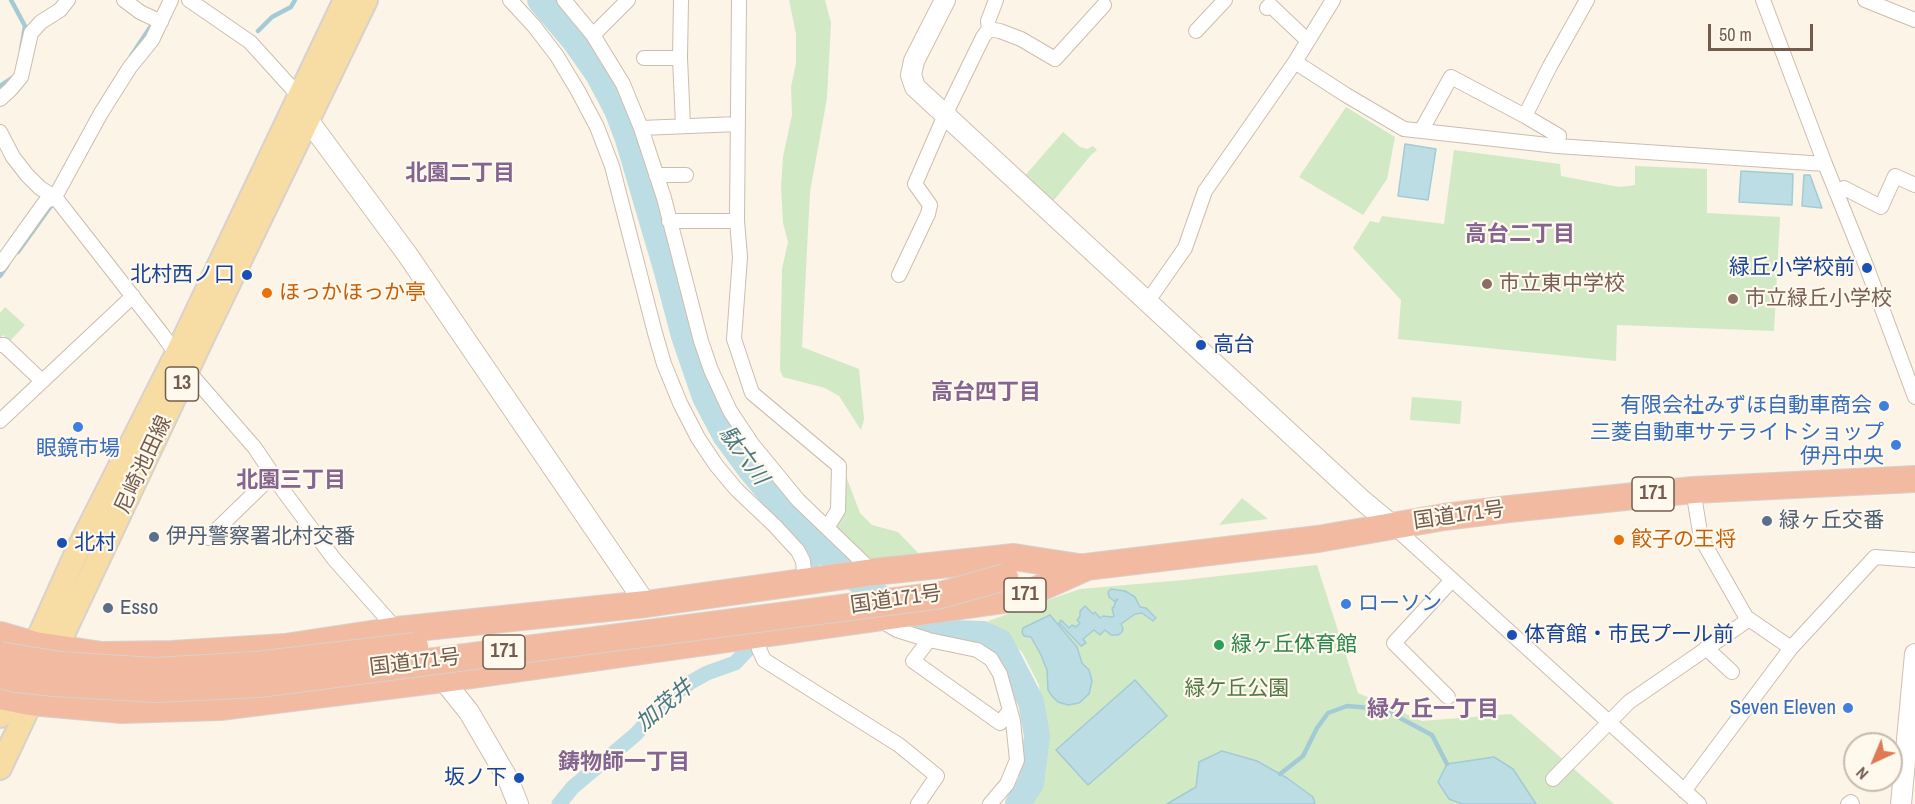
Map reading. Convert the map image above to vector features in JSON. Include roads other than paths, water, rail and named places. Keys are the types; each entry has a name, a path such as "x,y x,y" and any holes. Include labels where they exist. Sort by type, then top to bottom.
{"highway":[{"name":"国道171号","path":"0,655 60,665 155,671 219,668 510,634 938,577 1005,577 1085,568 1318,539 1509,509 1693,489 1915,479"},
{"name":"171","path":"0,635 46,647 102,655 172,654 285,647 397,630 646,604 869,572 1014,557 1085,568"},
{"name":"171","path":"8,697 122,711 220,707 443,679 1018,598 1085,568"},
{"name":"国道171号","path":"8,697 16,679 156,689 259,684 941,595 1005,577"}],"main road":[{"name":"尼崎池田線","path":"182,362 299,96 345,0"},
{"name":"尼崎池田線","path":"0,768 8,697 46,647 78,549 182,362 309,120 366,0"}],"street":[{"path":"0,99 21,77 32,33 41,22 60,10 68,0"},
{"path":"124,0 140,12 161,22"},
{"path":"0,266 45,202 55,197 101,113 130,67 152,40 171,0"},
{"path":"189,0 250,42 299,96 309,120 407,254 646,604"},
{"path":"510,0 556,56 597,127 612,166 664,364 698,438 736,489 775,526 798,552 809,581"},
{"path":"564,0 593,35 623,84 641,128 669,221 700,341 730,411 778,477 869,572"},
{"path":"593,35 628,0"},
{"path":"681,0 680,58 683,125"},
{"path":"739,0 737,221 740,257 734,339 752,393 839,466 838,510 827,528"},
{"path":"945,0 915,58 911,75 915,87 1363,501 1699,804"},
{"path":"899,275 930,206 915,184 945,115 989,29 988,21 996,0"},
{"path":"1196,31 1225,0"},
{"path":"1148,301 1185,248 1205,191 1295,62 1333,0"},
{"path":"1525,116 1587,0"},
{"path":"1763,0 1915,397"},
{"path":"1865,0 1915,20"},
{"path":"989,29 1022,39 1060,63 1103,5"},
{"path":"1270,5 1308,41"},
{"path":"644,58 680,58"},
{"path":"1295,62 1404,129 1557,146 1825,164"},
{"path":"1421,131 1451,77 1559,136 1557,146"},
{"path":"641,128 738,124"},
{"path":"0,132 13,157 27,175 40,188 55,197 182,362 255,448 299,513 334,559 443,679 469,712 508,779 518,804"},
{"path":"656,176 686,175"},
{"path":"1836,192 1844,188 1881,207 1895,176 1915,185"},
{"path":"669,221 737,221"},
{"path":"0,422 133,296"},
{"path":"0,345 4,345 42,381"},
{"path":"213,530 273,475"},
{"path":"1693,489 1701,538 1748,620 1791,648"},
{"path":"1684,791 1791,648 1875,557 1915,560"},
{"path":"1448,697 1394,643 1452,580"},
{"path":"880,617 897,630 929,640 977,650 991,659 1000,674 1013,721 1017,760 1007,784 990,804"},
{"path":"1553,779 1629,702 1748,620"},
{"path":"760,635 759,649 764,660 899,745 937,776 918,804"},
{"path":"929,640 913,661 1000,723 1010,710"},
{"path":"1706,648 1732,672"},
{"path":"1900,804 1915,654"}],"water":[{"path":"1405,144 1436,149 1428,200 1398,196"},
{"path":"1741,171 1793,174 1792,205 1739,202"},
{"path":"1804,175 1810,175 1822,208 1802,206"},
{"path":"1111,589 1125,591 1135,597 1140,607 1146,608 1156,618 1153,621 1142,613 1135,614 1121,624 1122,632 1118,635 1111,635 1105,630 1100,635 1094,630 1083,639 1086,643 1081,646 1059,623 1061,620 1069,628 1072,625 1076,627 1080,623 1077,620 1080,611 1085,606 1100,618 1114,616 1112,608 1118,599 1114,601 1109,597 1108,592"},
{"path":"1050,615 1077,647 1082,663 1089,670 1092,681 1089,694 1079,703 1068,705 1058,702 1052,696 1048,690 1047,670 1041,655 1031,637 1024,636 1022,632 1023,628"},
{"path":"1135,680 1167,716 1088,785 1056,750"},
{"path":"1222,751 1257,761 1287,778 1313,797 1315,804 1167,804 1196,787 1199,762"},
{"path":"1494,757 1513,769 1536,804 1462,804 1449,799 1438,782 1447,764"}],"waterway":[{"path":"11,0 25,26 21,50"},
{"path":"258,31 272,17 291,7 295,0"},
{"name":"駄六川","path":"540,0 574,40 598,74 617,110 628,139 684,336 705,397 725,435 777,501 820,547 855,578 924,632 983,634 1000,642 1031,702 1037,736 1031,783 1018,804"},
{"path":"131,56 153,23"},
{"path":"0,86 15,76"},
{"path":"18,252 52,202"},
{"path":"0,276 7,266"},
{"name":"加茂井","path":"810,564 817,557 820,547 827,538"},
{"name":"加茂井","path":"559,804 573,787 635,735 669,698 707,673 735,663 752,645"},
{"path":"1280,774 1303,756 1317,728 1328,713 1347,706 1383,709 1432,735 1447,764"}],"place":[{"name":"緑丘小学校前","path":"1867,268"},
{"name":"北村西ノ口","path":"247,275"},
{"name":"市立東中学校","path":"1487,284"},
{"name":"ほっかほっか亭","path":"267,293"},
{"name":"市立緑丘小学校","path":"1733,299"},
{"name":"高台","path":"1201,345"},
{"name":"有限会社みずほ自動車商会","path":"1884,406"},
{"name":"眼鏡市場","path":"78,427"},
{"name":"三菱自動車サテライトショップ 伊丹中央","path":"1896,445"},
{"name":"緑ヶ丘交番","path":"1767,521"},
{"name":"伊丹警察署北村交番","path":"154,537"},
{"name":"餃子の王将","path":"1619,540"},
{"name":"北村","path":"62,543"},
{"name":"ローソン","path":"1346,604"},
{"name":"Esso","path":"108,608"},
{"name":"体育館・市民プール前","path":"1512,635"},
{"name":"緑ヶ丘体育館","path":"1219,645"},
{"name":"Seven Eleven","path":"1848,708"},
{"name":"坂ノ下","path":"519,778"}],"district":[{"name":"北園二丁目","path":"460,174"},
{"name":"高台二丁目","path":"1520,235"},
{"name":"高台四丁目","path":"986,393"},
{"name":"北園三丁目","path":"291,481"},
{"name":"緑ケ丘一丁目","path":"1433,710"},
{"name":"鋳物師一丁目","path":"624,763"}],"park label":[{"name":"緑ケ丘公園","path":"1237,689"}]}
